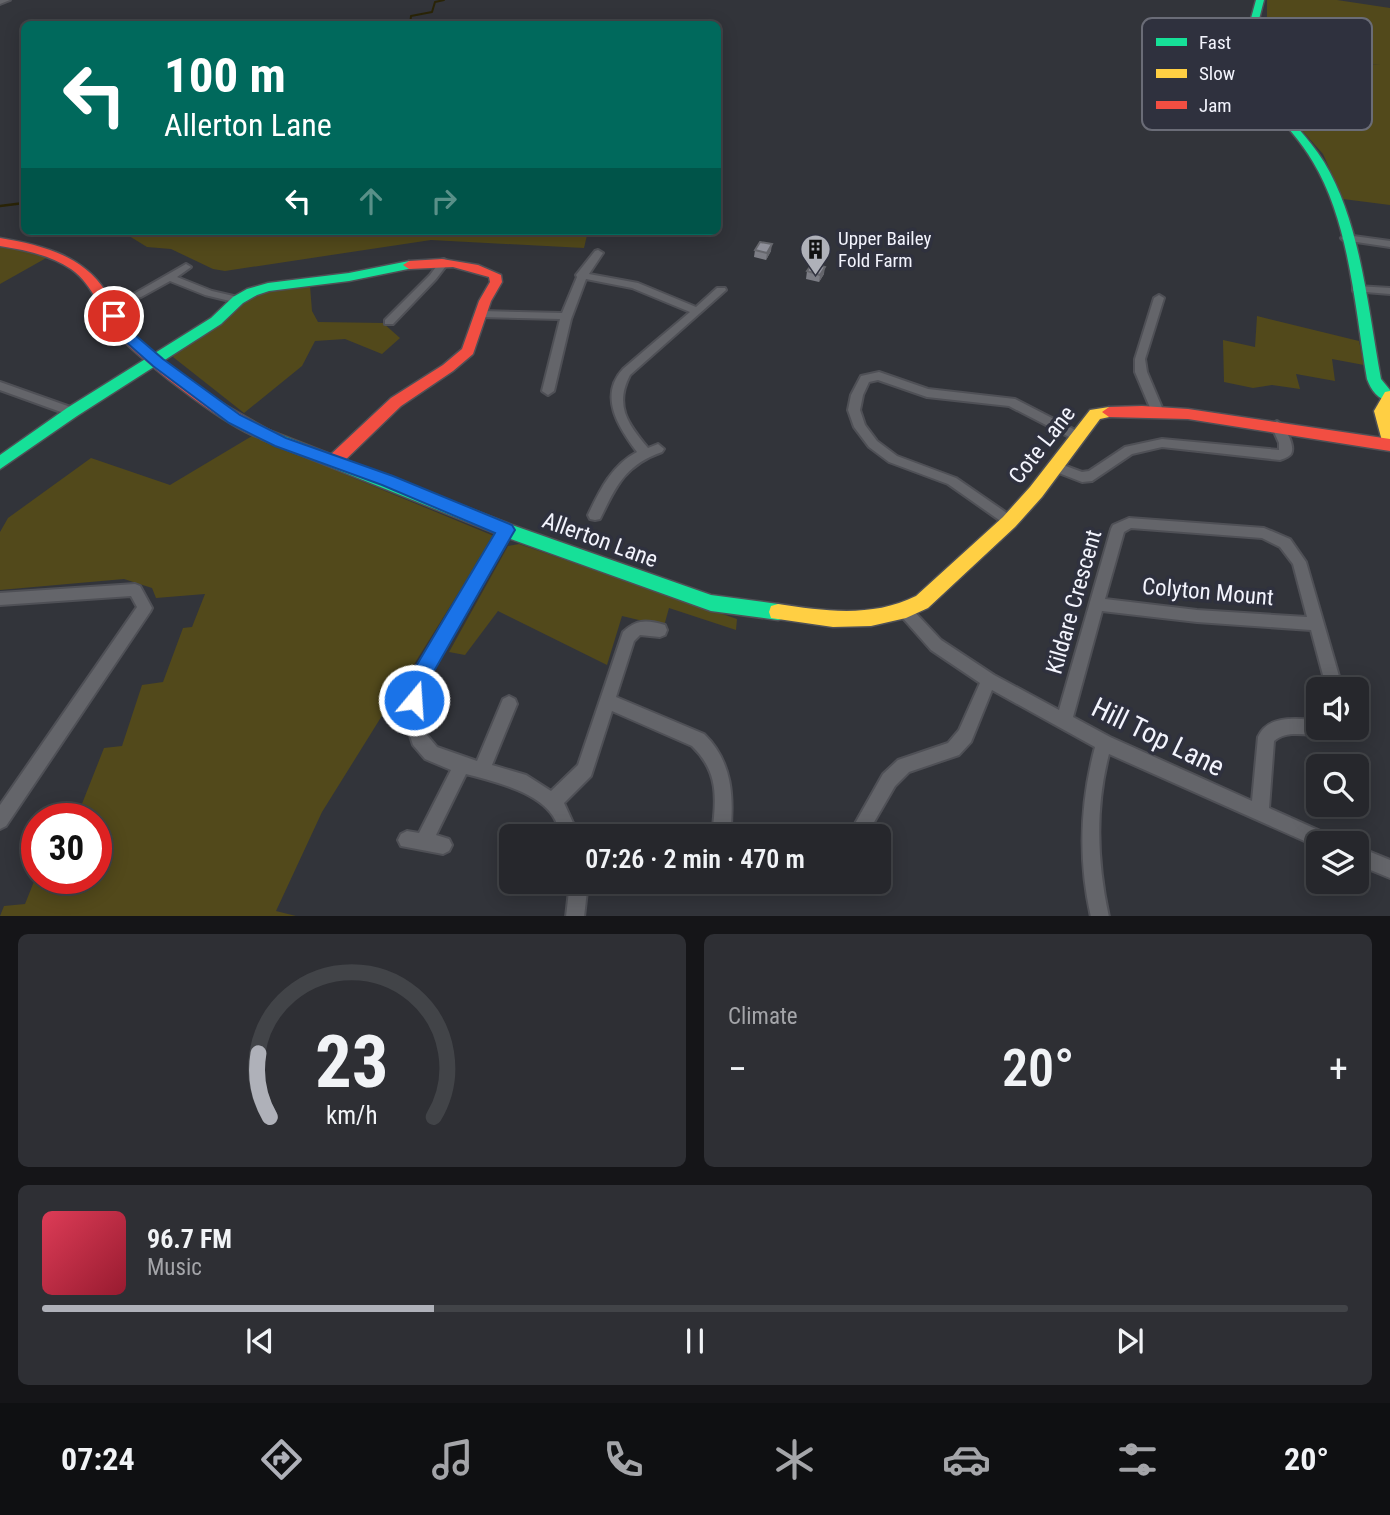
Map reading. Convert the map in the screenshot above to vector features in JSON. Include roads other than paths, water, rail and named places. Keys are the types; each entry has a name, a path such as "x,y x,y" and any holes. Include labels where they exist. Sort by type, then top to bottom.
{"street":[{"path":"0,2 7,0"},
{"path":"1258,18 1260,0"},
{"path":"1295,130 1320,161 1346,238 1374,379 1377,387 1389,396 1381,408 1390,443"},
{"path":"1346,238 1390,244"},
{"name":"Allerton Lane","path":"0,242 30,246 61,257 74,266 95,284 122,331 153,359 234,419 281,442 506,530 711,603 812,617"},
{"path":"548,391 567,316 581,275 598,253"},
{"path":"0,463 72,412 216,321 239,300 268,287 349,277 426,261 476,266 495,275 496,282 468,351 449,368 396,402 334,461"},
{"path":"388,323 433,277 443,262"},
{"path":"136,295 186,267"},
{"path":"581,275 635,285 697,310"},
{"path":"169,277 209,293 239,300"},
{"path":"1357,289 1390,291"},
{"path":"644,453 618,416 618,387 626,373 720,290"},
{"path":"1157,411 1141,372 1140,359 1159,299"},
{"path":"481,314 567,316"},
{"path":"1009,522 952,481 893,459 873,444 860,427 854,410 857,395 865,379 879,376 927,393 1011,402 1077,436"},
{"path":"0,386 72,412"},
{"name":"Cote Lane","path":"812,617 866,618 906,612 922,602 1009,522 1095,414 1124,409 1157,411 1277,425 1390,443"},
{"path":"1055,467 1082,477 1092,476 1129,450 1142,445 1162,443 1280,455 1286,452 1286,443 1277,425"},
{"path":"594,515 607,487 620,469 644,453 658,449"},
{"name":"Kildare Crescent","path":"1064,721 1118,529 1125,523 1264,533 1285,543 1298,557 1331,677"},
{"path":"506,530 416,683 412,717 419,739 431,753 520,780 551,801 559,810 565,824"},
{"path":"0,599 135,590 145,608 0,820"},
{"name":"Colyton Mount","path":"1096,604 1197,616 1316,624"},
{"name":"Hill Top Lane","path":"906,612 936,645 989,680 1104,743 1306,833"},
{"path":"551,801 562,794 585,770 628,637 637,628 660,630"},
{"path":"864,824 889,780 904,766 953,748 965,736 989,680"},
{"path":"608,701 698,740 706,746 723,776 721,824"},
{"path":"482,769 509,704"},
{"path":"1260,813 1266,737 1270,732 1282,727 1306,727"},
{"path":"1100,916 1088,846 1090,805 1104,743"},
{"path":"443,845 415,841 462,764"},
{"path":"1369,860 1390,869"},
{"path":"575,916 578,894"}],"waterway":[{"path":"410,21 411,16 432,12 435,2 444,0"},
{"path":"0,206 21,203"}],"place":[{"name":"Upper Bailey Fold Farm","path":"815,276"}]}
